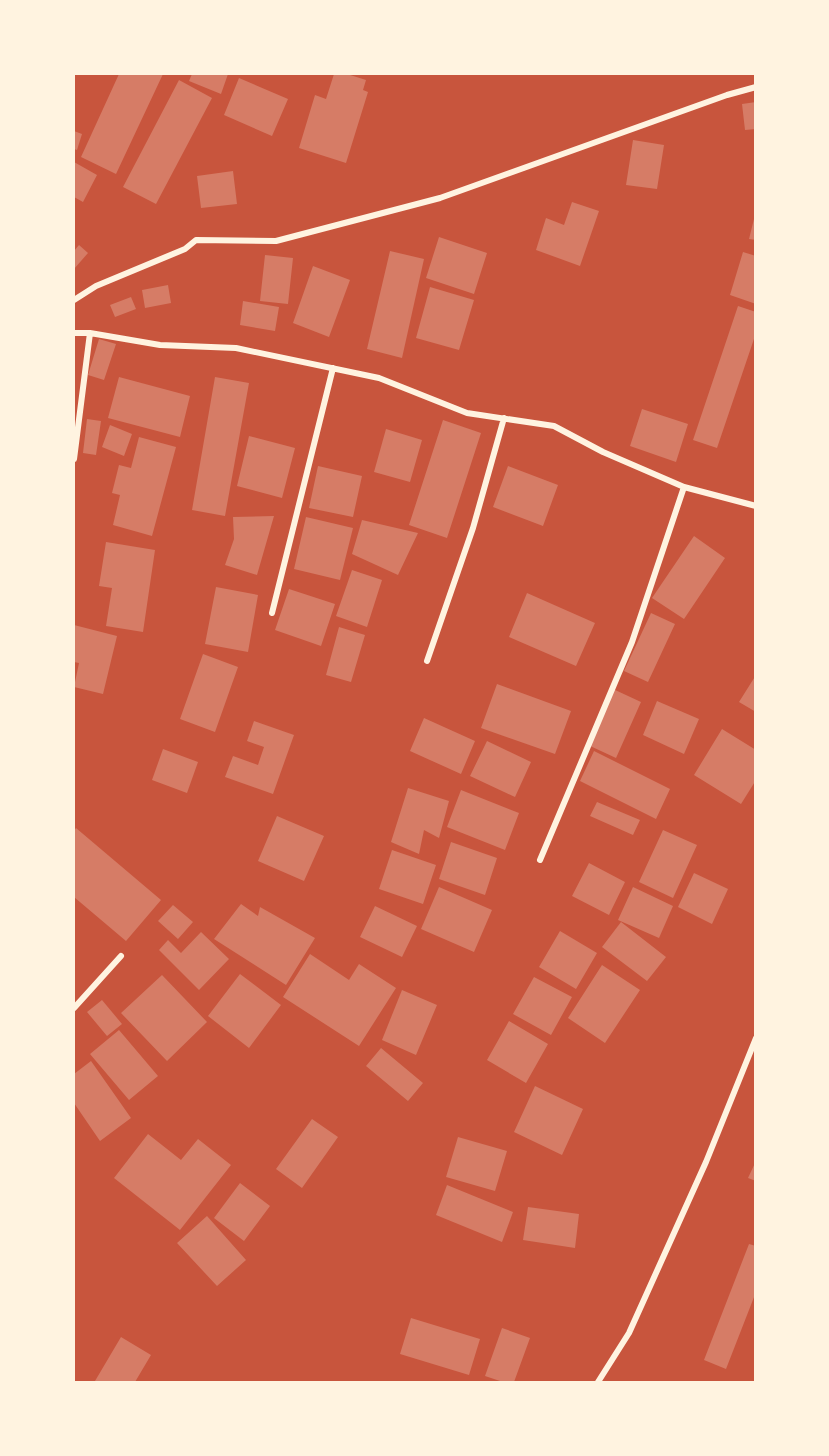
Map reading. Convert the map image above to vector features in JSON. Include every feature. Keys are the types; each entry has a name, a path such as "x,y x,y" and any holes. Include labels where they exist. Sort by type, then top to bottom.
{"street":[{"path":"74,300 96,286 185,249 196,240 276,241 429,201 727,95 756,87"},
{"path":"74,333 90,333 160,345 236,348 379,378 468,413 554,426 603,452 684,487 756,506"},
{"path":"74,459 90,333"},
{"path":"272,613 333,368"},
{"path":"427,661 473,528 504,417"},
{"path":"540,860 632,642 684,487"},
{"path":"74,1008 121,956"},
{"path":"598,1383 629,1333 706,1162 756,1038"}],"building":[{"path":"119,74 163,74 116,174 81,157"},
{"path":"192,74 228,74 221,94 189,81"},
{"path":"334,74 347,74 366,80 363,90 368,92 346,163 299,148 315,95 326,99"},
{"path":"239,78 288,99 272,136 224,115"},
{"path":"179,80 212,98 156,204 123,187"},
{"path":"756,102 756,129 745,130 742,104"},
{"path":"74,131 82,134 77,150 74,149"},
{"path":"633,140 664,145 657,189 626,185"},
{"path":"74,162 97,175 83,202 74,197"},
{"path":"233,171 237,204 201,208 197,176"},
{"path":"572,202 599,211 580,266 536,250 546,218 564,225"},
{"path":"756,215 756,240 749,239"},
{"path":"439,237 487,253 474,294 426,278"},
{"path":"79,245 88,253 74,269 74,251"},
{"path":"390,251 424,259 402,358 367,349"},
{"path":"743,252 756,256 756,304 730,295"},
{"path":"265,255 293,258 288,304 260,301"},
{"path":"313,266 350,280 329,337 293,323"},
{"path":"168,285 171,303 145,308 142,290"},
{"path":"430,287 474,300 459,350 416,338"},
{"path":"131,297 136,309 115,317 110,305"},
{"path":"243,301 279,307 275,331 240,325"},
{"path":"738,306 756,312 756,333 717,448 693,440"},
{"path":"99,339 116,344 104,380 88,375"},
{"path":"119,377 190,396 180,437 108,418"},
{"path":"215,377 249,383 225,516 192,510"},
{"path":"642,409 688,424 676,462 630,446"},
{"path":"87,419 101,421 96,455 83,453"},
{"path":"443,420 481,433 447,538 409,525"},
{"path":"110,425 132,434 124,456 102,447"},
{"path":"386,429 422,440 410,482 374,472"},
{"path":"249,436 295,448 282,498 237,486"},
{"path":"139,437 176,447 152,536 113,525 120,495 112,493 119,465 131,468"},
{"path":"318,466 362,476 353,517 309,508"},
{"path":"508,466 558,485 543,526 493,507"},
{"path":"274,516 257,575 225,565 234,539 233,517"},
{"path":"306,517 353,528 340,580 294,569"},
{"path":"362,520 418,533 398,575 352,554"},
{"path":"694,536 725,558 684,619 652,598"},
{"path":"106,542 155,550 143,632 106,626 112,588 99,586"},
{"path":"352,570 382,580 367,627 336,616"},
{"path":"216,587 258,595 248,652 205,644"},
{"path":"289,589 335,604 321,646 275,630"},
{"path":"527,593 595,623 576,666 509,637"},
{"path":"651,613 675,624 648,682 624,671"},
{"path":"74,625 117,636 103,694 74,687 79,663 74,662"},
{"path":"339,627 365,635 351,682 326,675"},
{"path":"203,654 238,667 215,732 180,719"},
{"path":"756,675 756,712 739,702"},
{"path":"497,684 571,711 555,754 481,728"},
{"path":"613,689 641,702 616,758 588,745"},
{"path":"657,701 699,719 684,754 643,735"},
{"path":"424,718 475,741 461,774 410,751"},
{"path":"254,721 294,735 273,794 225,777 233,756 258,765 264,747 247,741"},
{"path":"722,729 756,750 756,780 741,804 694,775"},
{"path":"487,741 531,762 515,797 470,776"},
{"path":"163,749 198,762 187,793 152,780"},
{"path":"594,751 670,789 656,819 580,781"},
{"path":"408,788 449,801 439,838 424,830 419,854 391,842"},
{"path":"461,790 519,813 505,850 447,827"},
{"path":"597,802 640,820 633,835 590,816"},
{"path":"277,816 324,836 304,881 258,861"},
{"path":"76,828 161,900 126,941 74,897 74,831"},
{"path":"663,830 697,845 673,898 639,882"},
{"path":"451,842 497,858 485,895 439,879"},
{"path":"392,850 436,865 423,904 379,889"},
{"path":"589,863 625,882 609,915 572,896"},
{"path":"694,873 728,889 712,924 678,907"},
{"path":"439,887 492,910 474,952 421,929"},
{"path":"633,887 673,906 659,938 618,920"},
{"path":"241,904 258,916 260,907 315,938 286,985 214,939"},
{"path":"173,905 193,922 178,939 158,921"},
{"path":"375,906 417,926 402,957 360,937"},
{"path":"621,922 666,957 647,981 602,947"},
{"path":"560,931 597,953 576,989 539,967"},
{"path":"201,932 229,959 199,990 159,950 168,940 181,953"},
{"path":"310,954 349,980 359,964 396,988 359,1046 283,997"},
{"path":"602,965 640,990 605,1043 568,1018"},
{"path":"240,974 281,1005 249,1048 208,1016"},
{"path":"162,975 207,1022 167,1061 121,1013"},
{"path":"534,977 572,997 551,1035 513,1014"},
{"path":"402,990 437,1005 416,1055 382,1040"},
{"path":"102,1000 122,1024 107,1036 87,1012"},
{"path":"509,1021 548,1044 526,1083 487,1060"},
{"path":"119,1030 158,1076 129,1100 90,1054"},
{"path":"381,1048 423,1083 408,1101 366,1066"},
{"path":"91,1061 131,1118 100,1141 74,1103 74,1074"},
{"path":"535,1086 583,1109 562,1155 514,1132"},
{"path":"312,1119 338,1137 302,1188 276,1169"},
{"path":"148,1134 181,1160 198,1139 231,1165 180,1230 114,1178"},
{"path":"458,1137 507,1151 495,1191 446,1177"},
{"path":"756,1161 756,1181 748,1178"},
{"path":"240,1183 270,1206 244,1241 214,1218"},
{"path":"447,1185 513,1212 502,1242 436,1215"},
{"path":"528,1207 579,1214 575,1248 523,1240"},
{"path":"207,1216 246,1260 217,1286 177,1243"},
{"path":"749,1244 756,1246 756,1292 726,1369 704,1360"},
{"path":"411,1318 480,1339 469,1375 400,1354"},
{"path":"502,1328 530,1338 514,1382 503,1382 485,1376"},
{"path":"121,1337 151,1355 135,1382 95,1381"}]}
